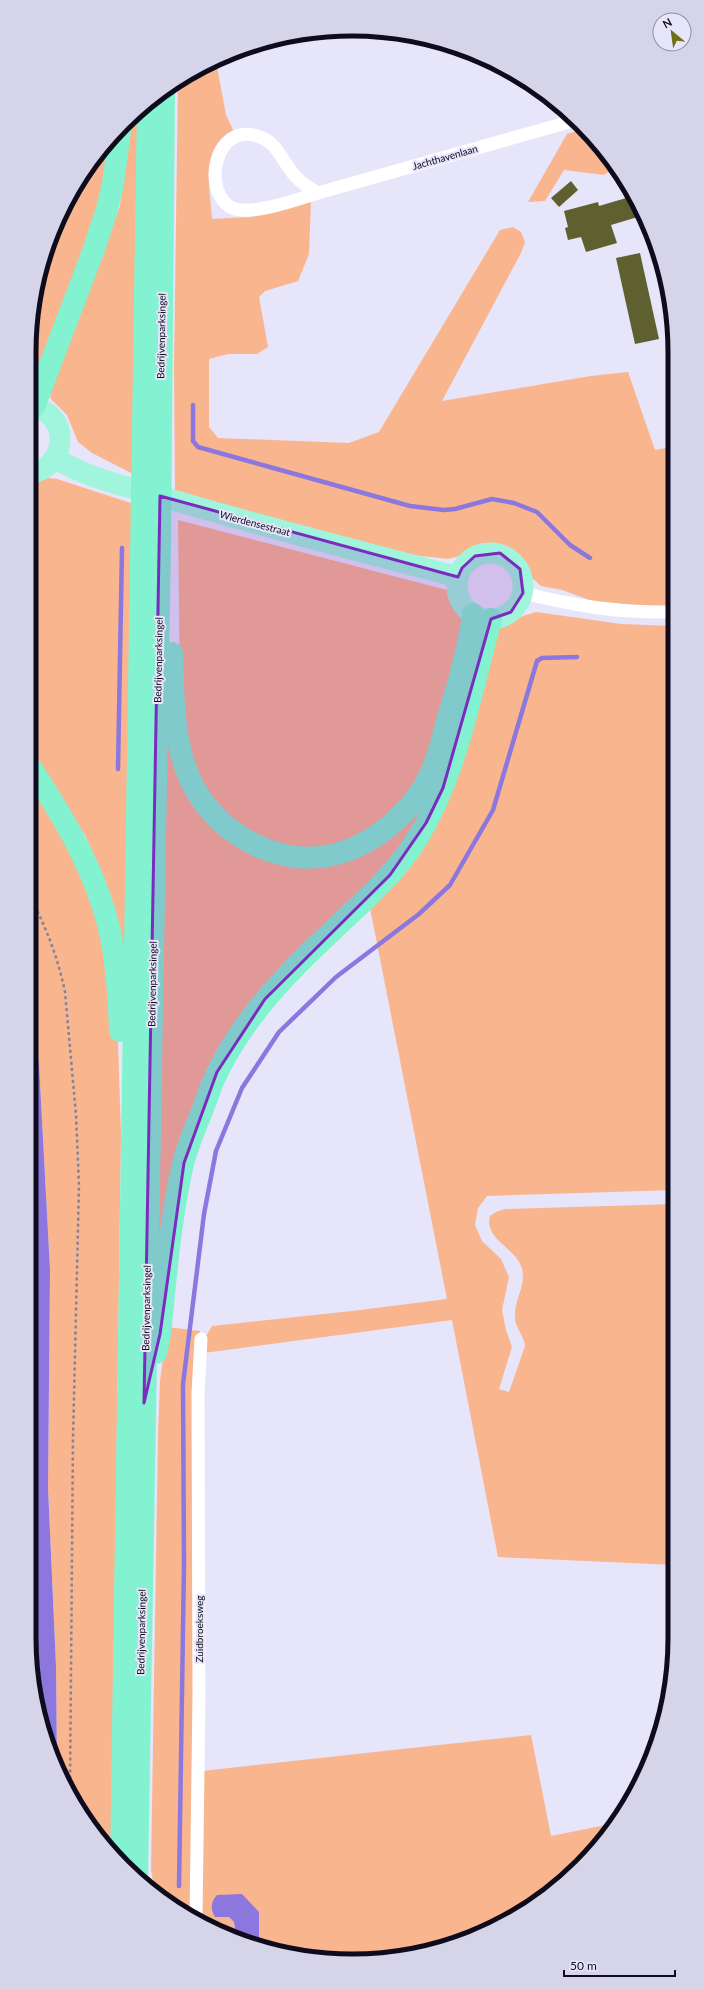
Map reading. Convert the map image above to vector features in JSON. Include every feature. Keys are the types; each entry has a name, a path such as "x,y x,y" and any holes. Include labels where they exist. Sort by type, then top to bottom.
{"highway":[{"name":"Bedrijvenparksingel","path":"137,1869 160,546 164,98"},
{"name":"Bedrijvenparksingel","path":"121,1853 148,111"},
{"path":"36,394 94,249 107,209 119,139"},
{"path":"160,411 171,574 173,693 181,752 194,788 208,809 226,828 253,845 287,855 311,857 335,855 366,843 395,822 417,797 430,774 438,754 456,692 471,630 482,617"},
{"path":"144,1403 160,1334 174,1213 184,1163 217,1072 246,1025 265,999 283,978 390,875 407,854 426,824 448,775 482,617"},
{"path":"36,776 56,806 77,844 95,887 110,931 119,991 122,1081 132,1168"}],"main road":[{"path":"36,409 44,411 52,418 58,427 61,438 60,448 56,458 48,467 36,473"},
{"name":"Wierdensestraat","path":"56,458 82,471 109,481 195,506 458,577"},
{"path":"486,552 500,553 513,560 520,569 524,581 523,593 519,603 511,612 503,617 482,617 460,601 457,589 458,577 462,568 475,556 486,552"}],"street":[{"name":"Jachthavenlaan","path":"318,193 295,177 272,145 259,136 241,135 232,138 223,146 218,155 216,174 219,191 224,202 235,209 254,209 274,206 568,122"},
{"path":"523,593 610,610 668,612"},
{"name":"Zuidbroeksweg","path":"196,1913 199,1695 198,1393 201,1339"}],"path":[{"path":"36,909 47,929 61,971 65,992 78,1156 70,1780"}],"highlighted area":[{"path":"160,496 458,577 462,568 475,556 500,553 520,569 523,593 511,612 491,619 443,788 426,823 390,875 265,999 217,1072 184,1163 160,1334 144,1403"}],"shaded area":[{"path":"217,67 226,115 233,130 222,138 215,148 211,158 209,181 212,219 251,217 311,201 309,254 298,281 265,291 259,297 268,347 257,354 228,354 209,359 209,427 218,438 349,443 379,432 500,230 513,227 521,232 525,242 521,253 442,401 591,376 628,372 655,450 668,448 668,607 595,602 562,590 541,586 532,578 517,556 504,547 486,546 472,549 464,555 448,559 394,553 175,492 174,365 178,88"},
{"path":"139,119 137,476 92,453 78,442 67,415 50,398 53,377 120,206 129,129"},
{"path":"577,131 590,144 611,170 604,175 564,170 545,201 528,202 567,134"},
{"path":"113,146 108,185 36,378 39,311 42,290 53,250 60,231 78,194 89,176"},
{"path":"48,478 57,479 137,505 128,1012 116,933 106,882 86,837 36,757 36,481"},
{"path":"178,520 447,590 465,621 429,757 411,796 365,837 310,851 255,839 213,805 188,749 180,695"},
{"path":"536,612 621,624 668,626 668,1190 487,1196 478,1208 475,1225 482,1241 501,1259 509,1277 502,1310 506,1330 512,1347 499,1389 509,1392 525,1346 515,1321 516,1304 522,1285 523,1273 517,1259 491,1231 489,1224 490,1216 505,1209 668,1204 668,1565 498,1557 452,1320 204,1353 204,1340 212,1326 447,1299 369,903 393,879 496,630 510,620"},
{"path":"167,673 207,817 329,861 427,790 422,821 219,1061 157,1312"},
{"path":"36,790 90,890 117,1014 121,1133 111,1842 89,1814 78,1796 57,1750 56,1666 48,1488 50,1270 39,1064 36,1046"},
{"path":"36,1046 39,1064 50,1270 48,1488 56,1666 57,1750 42,1700 36,1638"},
{"path":"167,1327 200,1331 197,1351 192,1911 176,1901 153,1884 151,1869 160,1381"},
{"path":"531,1735 551,1836 607,1825 590,1846 560,1876 544,1889 510,1912 473,1930 434,1943 393,1951 352,1954 311,1951 290,1948 259,1940 259,1912 215,1917 229,1917 234,1922 235,1932 200,1915 202,1771"},
{"path":"242,1894 259,1912 259,1940 235,1932 234,1922 229,1917 215,1917 212,1911 212,1902 217,1895"}],"building":[{"path":"571,181 578,190 559,207 551,198"},
{"path":"628,198 637,217 611,225 617,243 586,252 581,237 568,240 565,228 568,227 564,211 598,202 599,206"},
{"path":"640,253 659,339 635,344 616,258"}],"waterway":[{"path":"193,405 193,441 198,447 410,506 444,510 455,509 492,499 514,503 537,512 570,545 590,558"},
{"path":"118,769 122,548"},
{"path":"179,1886 184,1565 183,1384 204,1214 216,1151 242,1088 279,1032 336,977 419,914 450,885 493,810 537,661 542,658 577,657"}]}
